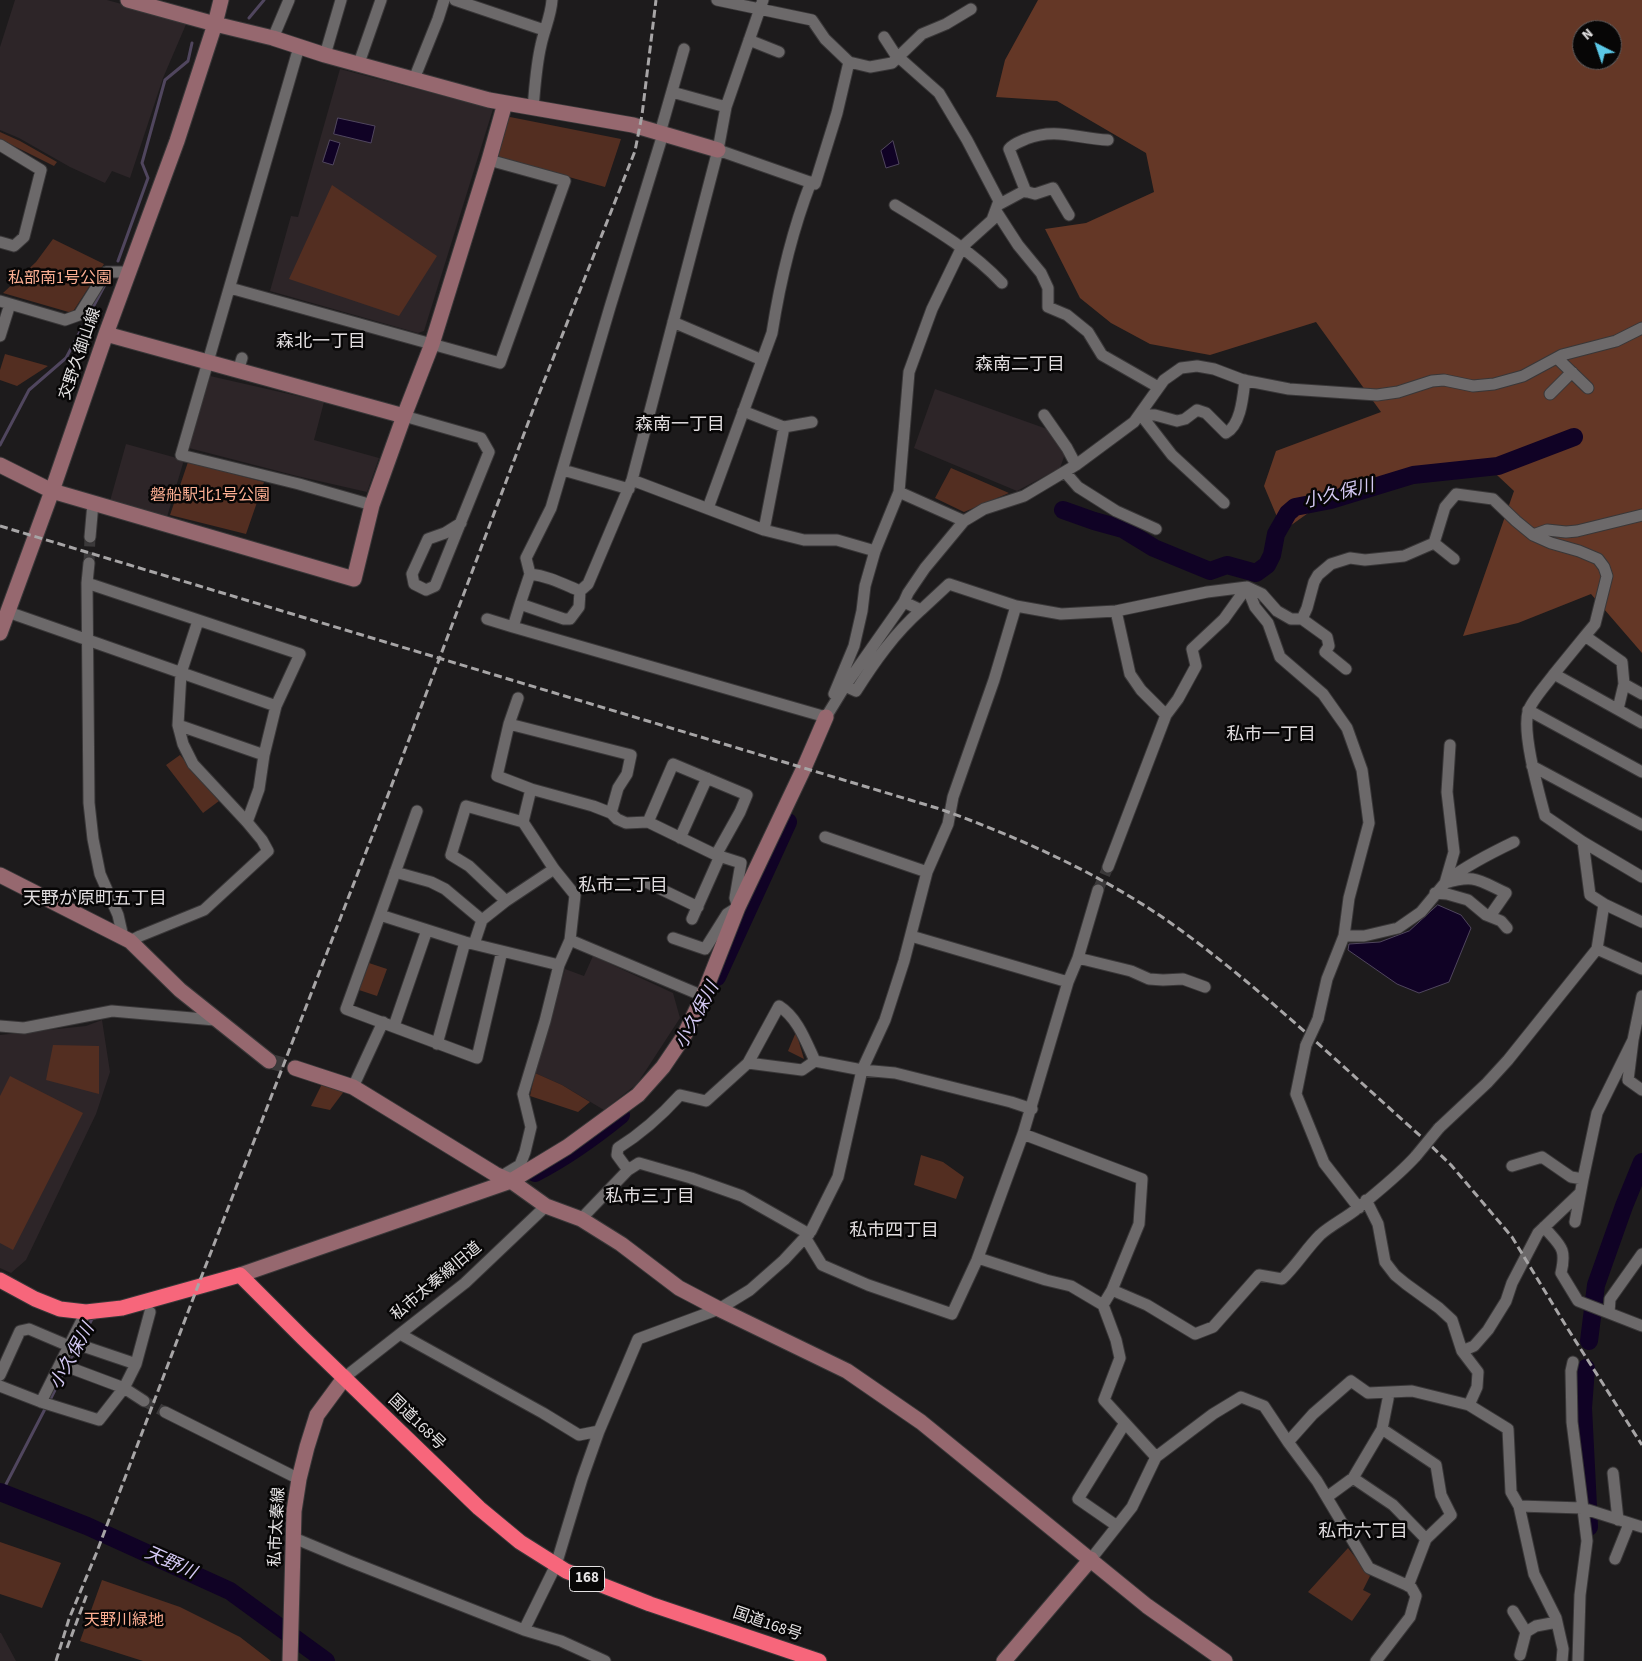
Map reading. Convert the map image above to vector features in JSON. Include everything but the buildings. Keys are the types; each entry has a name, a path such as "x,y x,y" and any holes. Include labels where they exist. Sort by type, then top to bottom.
{"highway":[{"path":"0,1280 35,1299 60,1309 86,1312 122,1308 240,1275"},
{"name":"国道168号","path":"240,1275 479,1508 520,1542 566,1571 650,1604 819,1661"}],"street":[{"path":"128,0 505,103 633,125 718,150 815,184 837,113 849,62"},
{"name":"交野久御山線","path":"0,632 177,141 221,0"},
{"path":"272,38 289,0"},
{"path":"324,55 341,0"},
{"path":"359,63 381,0"},
{"path":"414,79 444,0"},
{"path":"455,0 544,30"},
{"path":"533,108 536,73 552,0"},
{"path":"717,0 762,5 812,20 825,39 849,62 870,67 892,63 922,34 946,24 971,9"},
{"path":"520,604 564,619 570,619 579,607 580,591 588,584 630,484 718,150 726,107 762,5"},
{"path":"834,703 834,694 854,646 862,611 865,586 875,551 899,492 909,372 932,309 962,247 992,220 999,201 967,140 939,93 898,57 884,37"},
{"path":"749,40 779,52"},
{"path":"299,47 181,455 299,484 372,506"},
{"path":"512,626 530,574 526,558 551,508 563,470 662,133 684,49"},
{"path":"672,92 726,107"},
{"path":"0,465 52,491 354,579 377,478 432,344 505,103"},
{"path":"1026,192 1010,148 1014,144 1031,137 1053,133 1108,140"},
{"path":"0,145 41,170 24,237 14,246 0,242"},
{"path":"230,288 500,363 565,181 489,160"},
{"path":"708,508 772,333 790,244 799,212 811,182"},
{"path":"997,208 1024,191 1034,194 1053,188 1068,215"},
{"path":"895,204 962,247 987,267 1002,283"},
{"path":"997,208 1018,245 1041,274 1048,288 1048,307 1067,315 1088,332 1102,355 1158,387"},
{"path":"0,336 5,302 66,320 79,315 106,272 129,272"},
{"path":"673,322 762,360"},
{"path":"240,1275 506,1179 567,1147 638,1095 663,1067 684,1036 703,996 738,907 826,717 925,568 964,521 984,509 1024,496 1076,465 1134,422 1141,415 1164,380 1181,368 1197,366 1214,369 1245,380 1289,389 1377,395 1398,392 1432,381 1444,380 1473,386 1494,384 1523,376 1557,358 1616,341 1642,328"},
{"path":"106,334 207,362 240,364 404,416 482,438 489,452 461,523 434,586 426,590 414,584 412,574 428,539 445,533 461,523"},
{"path":"1557,358 1588,388"},
{"path":"1550,394 1572,372"},
{"path":"1141,415 1155,415 1177,421 1185,419 1196,410 1206,413 1226,433 1232,430 1242,407 1245,380"},
{"path":"744,411 784,427 812,422"},
{"path":"1044,415 1067,448 1076,465"},
{"path":"1141,415 1172,455 1224,503"},
{"path":"764,530 784,427"},
{"path":"563,470 630,484 708,508 764,530 804,540 837,540 875,551"},
{"path":"1065,472 1085,492 1116,511 1156,529"},
{"path":"899,492 964,521"},
{"path":"1302,619 1314,582 1318,575 1331,564 1350,558 1365,560 1404,556 1434,543 1445,507 1456,494 1493,499 1516,522 1533,534 1551,543 1598,559 1604,567 1607,576 1595,624 1554,674 1528,710 1526,722 1532,766 1545,816 1583,842 1642,877"},
{"path":"90,537 93,503"},
{"path":"1533,534 1547,530 1577,531 1642,515"},
{"path":"1434,543 1454,559"},
{"path":"89,563 87,583 89,803 93,839 100,874 127,939"},
{"path":"530,574 541,575 580,591"},
{"path":"87,583 300,654 276,706 264,755 259,789 247,822"},
{"path":"845,686 856,691 879,655 904,625 949,584 1016,606 1061,614 1116,611 1208,592 1247,587 1262,594 1277,611 1291,619 1302,619 1327,637 1329,646 1325,652 1346,669"},
{"path":"1108,867 1166,715 1178,699 1196,666 1192,649 1224,619 1247,587"},
{"path":"1247,587 1255,608 1268,623 1280,656 1323,694 1347,728 1362,770 1369,823 1349,898 1344,936 1327,979 1318,1018 1306,1046 1296,1094 1324,1163 1378,1224 1385,1262 1409,1287 1439,1308 1452,1320 1462,1351 1478,1372 1477,1387 1469,1405"},
{"path":"904,602 921,610"},
{"path":"524,1630 556,1565 599,1430 638,1339 719,1309 750,1290 784,1260 807,1236 838,1177 862,1070 886,1020 911,936 927,872 948,824 953,797 994,680 1016,606"},
{"path":"1116,611 1130,674 1141,690 1166,715"},
{"path":"8,612 276,706"},
{"path":"487,619 826,717"},
{"path":"127,939 140,936 204,910 268,851 262,840 247,822 193,764 183,744 178,725 180,672 198,621"},
{"path":"1585,636 1622,662 1624,684 1618,710"},
{"path":"1554,674 1642,722"},
{"path":"1624,684 1642,694"},
{"path":"518,698 509,724 497,776 531,789 593,806 611,813 617,819 626,823 648,822 718,856 741,863 735,898 738,907"},
{"path":"1528,710 1642,772"},
{"path":"509,724 631,755 626,774 618,788 611,813"},
{"path":"178,725 264,755"},
{"path":"1445,883 1454,852 1447,792 1450,745"},
{"path":"648,822 673,764 747,795 718,856 692,919"},
{"path":"1532,766 1642,825"},
{"path":"680,838 707,778"},
{"path":"523,822 531,789"},
{"path":"506,901 469,866 451,855 466,806 523,822 554,869 575,895 570,940 559,965 545,1021 523,1094 531,1127 525,1152 520,1165 506,1179"},
{"path":"417,811 346,1009 477,1058 502,951"},
{"path":"825,837 927,872"},
{"path":"1344,936 1364,936 1398,928 1421,912 1435,893 1462,869 1514,842"},
{"path":"1583,842 1590,895 1604,904 1642,922"},
{"path":"437,1044 469,943 482,920 506,901 554,869"},
{"path":"396,872 431,882 445,889 482,920"},
{"path":"0,875 127,939 180,990 215,1020 269,1061"},
{"path":"1445,883 1463,878 1476,879 1506,893 1490,916"},
{"path":"644,881 698,907"},
{"path":"581,1219 628,1170 640,1162 742,1196 807,1236 822,1265 868,1285 952,1314 978,1258 1032,1109 1068,982 1078,958 1098,890"},
{"path":"1435,893 1447,894 1468,900 1486,914 1501,921 1507,928"},
{"path":"1112,1290 1147,1305 1195,1334 1213,1327 1258,1275 1282,1279 1320,1235 1401,1173 1439,1128 1487,1083 1508,1060 1597,949 1604,904"},
{"path":"681,937 705,949 727,914 738,907"},
{"path":"380,915 469,943 559,965"},
{"path":"352,1087 388,1024 427,930"},
{"path":"911,936 1068,982"},
{"path":"570,940 703,996"},
{"path":"1597,949 1642,969"},
{"path":"1078,958 1131,971 1149,979 1183,979 1205,987"},
{"path":"1642,996 1633,1040 1628,1080 1642,1090"},
{"path":"628,1170 617,1155 618,1148 660,1118 680,1096 706,1102 748,1063 779,1006 788,1011 802,1032 816,1061"},
{"path":"0,1026 24,1028 112,1011 215,1020"},
{"path":"1575,1222 1597,1113 1633,1040"},
{"path":"748,1063 802,1070 816,1061 862,1070 895,1073 1032,1109"},
{"path":"294,1068 352,1087 506,1179 546,1206 581,1219 620,1244 679,1288 847,1371 921,1422 1147,1606 1225,1661"},
{"path":"1023,1134 1142,1179 1139,1224 1112,1290 1103,1305"},
{"path":"1512,1166 1542,1157 1571,1177 1583,1179"},
{"path":"1462,1351 1474,1346 1488,1330 1506,1301 1512,1283 1538,1233 1580,1192"},
{"name":"私市太秦線旧道","path":"345,1377 465,1283 546,1206"},
{"path":"1544,1227 1563,1248 1565,1257 1561,1272 1578,1301 1642,1326"},
{"path":"1608,1313 1610,1299 1642,1254"},
{"path":"978,1258 1071,1286 1103,1305 1116,1340 1120,1358 1104,1400 1156,1457"},
{"path":"46,1403 65,1365 86,1312"},
{"path":"0,1386 99,1420 124,1388 136,1364 150,1312"},
{"path":"0,1375 20,1331 29,1329 136,1364"},
{"path":"400,1334 579,1435 599,1430"},
{"path":"1573,1362 1571,1372 1572,1422 1586,1509 1587,1541 1580,1595 1578,1661"},
{"path":"65,1365 124,1388 144,1401"},
{"name":"私市太秦線","path":"290,1661 294,1511 299,1479 317,1415 345,1377"},
{"path":"1288,1442 1313,1414 1351,1381 1368,1393 1412,1392 1469,1405 1508,1429 1511,1492 1519,1506 1534,1574 1557,1622 1563,1649 1562,1661"},
{"path":"1327,1498 1353,1478 1382,1429 1389,1394"},
{"path":"1004,1661 1132,1507 1156,1457 1213,1414 1241,1397 1264,1406 1316,1481 1369,1568 1411,1587 1416,1596 1410,1617 1376,1661"},
{"path":"165,1412 299,1479"},
{"path":"1117,1526 1078,1499 1125,1422"},
{"path":"1382,1429 1436,1465 1441,1495 1451,1515 1426,1540 1408,1586"},
{"path":"1613,1473 1624,1522 1614,1558"},
{"path":"1353,1478 1393,1505 1426,1540"},
{"path":"1519,1506 1586,1509 1642,1527"},
{"path":"294,1538 524,1630 560,1641 605,1661"},
{"path":"1513,1611 1526,1632"},
{"path":"1520,1655 1526,1632 1536,1626 1557,1622"}],"shaded area":[{"path":"15,0 107,0 187,22 163,78 130,178 112,171 105,183 0,130 0,47"},
{"path":"1038,0 1642,0 1642,653 1591,594 1518,623 1463,636 1514,491 1482,461 1362,499 1311,511 1283,531 1264,486 1276,451 1381,412 1316,322 1210,355 1150,344 1111,323 1080,298 1045,229 1086,223 1154,192 1146,153 1057,101 996,97 1005,60"},
{"path":"340,69 493,109 424,331 418,333 270,291 291,216 298,217"},
{"path":"338,118 375,126 371,143 334,134"},
{"path":"330,140 340,143 333,165 323,162"},
{"path":"893,141 899,164 886,168 881,151"},
{"path":"210,376 324,402 314,440 379,458 367,492 189,448"},
{"path":"935,389 1047,429 1065,454 1060,468 1017,491 914,448"},
{"path":"126,444 184,460 167,517 110,501"},
{"path":"1438,905 1461,915 1471,928 1449,982 1419,993 1397,984 1348,950 1349,944 1380,942 1409,931"},
{"path":"593,956 673,993 680,1018 637,1084 604,1110 562,1085 535,1073 565,969 584,976"},
{"path":"102,1020 110,1072 96,1114 26,1260 11,1273 0,1268 0,1035 86,1026"},
{"path":"1,1633 16,1661 0,1661"}],"green space":[{"path":"505,116 621,139 605,187 500,158 495,151"},
{"path":"0,132 57,162 54,166 0,139"},
{"path":"332,185 437,256 399,316 289,279"},
{"name":"私部南1号公園","path":"53,239 104,264 72,313 3,293 36,262"},
{"path":"5,354 48,366 17,386 0,380 0,370"},
{"name":"磐船駅北1号公園","path":"188,462 264,482 246,534 170,515"},
{"path":"951,468 1009,493 964,512 935,498"},
{"path":"180,755 219,801 203,813 166,765"},
{"path":"369,963 387,969 377,996 359,990"},
{"path":"796,1032 804,1059 788,1051"},
{"path":"53,1045 99,1046 99,1094 46,1080"},
{"path":"535,1073 562,1085 590,1102 578,1112 530,1096"},
{"path":"10,1076 83,1113 13,1250 0,1243 0,1096"},
{"path":"322,1084 345,1090 330,1110 311,1106"},
{"path":"921,1155 943,1162 964,1177 956,1199 914,1185"},
{"name":"天野川緑地","path":"0,1542 61,1563 42,1608 0,1594"},
{"path":"1348,1548 1370,1576 1363,1590 1371,1594 1352,1621 1308,1592"},
{"name":"天野川緑地","path":"102,1580 180,1607 240,1637 271,1661 143,1661 80,1641"}],"waterway":[{"path":"249,18 264,0"},
{"path":"118,261 148,178 142,163 165,80 188,61 192,43"},
{"path":"0,445 29,390 66,358 108,279"},
{"name":"小久保川","path":"1063,510 1123,529 1154,548 1210,571 1227,565 1256,573 1267,565 1272,555 1276,534 1288,513 1295,507 1331,500 1413,475 1498,466 1574,437"},
{"name":"小久保川","path":"717,977 788,822"},
{"name":"小久保川","path":"535,1173 580,1146 621,1115"},
{"path":"1589,1341 1596,1285 1642,1162"},
{"name":"小久保川","path":"80,1342 92,1319 95,1318"},
{"name":"小久保川","path":"68,1364 77,1347"},
{"path":"1586,1368 1583,1408 1589,1527"},
{"name":"小久保川","path":"49,1402 65,1370"},
{"name":"小久保川","path":"2,1492 46,1407"},
{"name":"天野川","path":"0,1492 87,1526 230,1591 326,1661"}],"tunnel":[{"path":"89,563 90,537"},
{"path":"1098,890 1108,867"},
{"path":"269,1061 295,1068"},
{"path":"144,1401 165,1412"}],"railway":[{"path":"56,1661 69,1619 96,1554 385,803 539,394 635,151 642,115 656,0"},
{"path":"0,526 940,809 1004,834 1068,862 1098,878 1158,914 1248,982 1337,1060 1451,1165 1512,1237 1642,1445"},
{"path":"67,1648 87,1594"}],"district":[{"name":"森北一丁目","path":"321,343"},
{"name":"森南二丁目","path":"1020,366"},
{"name":"森南一丁目","path":"680,426"},
{"name":"私市一丁目","path":"1271,736"},
{"name":"私市二丁目","path":"623,887"},
{"name":"天野が原町五丁目","path":"95,900"},
{"name":"私市三丁目","path":"650,1198"},
{"name":"私市四丁目","path":"894,1232"},
{"name":"私市六丁目","path":"1363,1533"}]}
